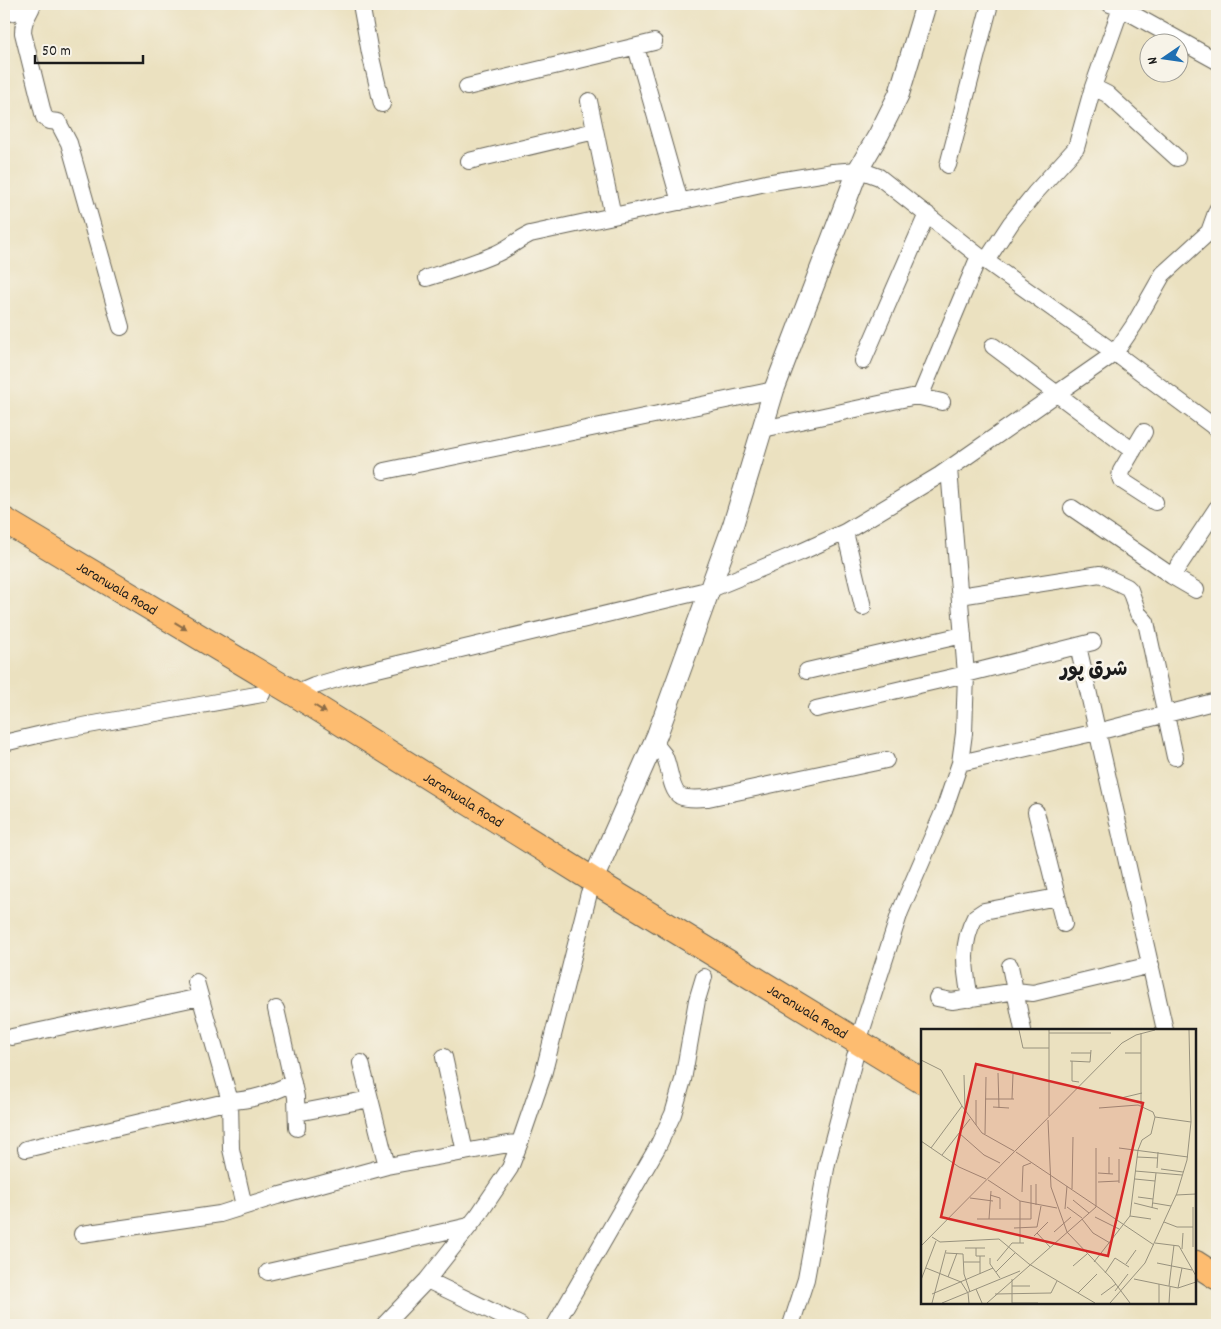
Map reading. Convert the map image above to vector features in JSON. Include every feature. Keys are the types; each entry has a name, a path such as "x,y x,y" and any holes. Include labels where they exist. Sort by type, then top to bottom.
{"main road":[{"name":"Jaranwala Road","path":"4,520 295,694 591,886"},
{"name":"Jaranwala Road","path":"4,538 262,694 591,886 856,1049 921,1096"},
{"name":"Jaranwala Road","path":"856,1049 921,1080"},
{"path":"1196,1247 1217,1259"},
{"path":"1196,1264 1217,1277"}],"street":[{"path":"361,4 382,104"},
{"path":"384,1325 427,1280 479,1214 510,1168 543,1075 591,886 653,742 733,525 774,390 858,170 879,134 898,94 926,4"},
{"path":"948,165 990,4"},
{"path":"920,397 982,259 1035,193 1076,148 1116,6 1217,61"},
{"path":"4,14 32,7"},
{"path":"32,7 25,17 23,33 44,117 50,121 58,122 69,143 121,327"},
{"path":"467,88 654,42"},
{"path":"636,47 680,202"},
{"path":"1093,87 1107,94 1177,158"},
{"path":"589,101 613,216"},
{"path":"469,161 595,130"},
{"path":"427,278 493,256 530,234 766,183 858,170 879,177 982,259 1115,353 1217,429"},
{"path":"295,694 344,677 711,588 846,532 948,469 1115,353 1134,325 1163,274 1209,232 1217,210"},
{"path":"863,361 927,214"},
{"path":"993,346 1133,451"},
{"path":"384,471 774,390"},
{"path":"763,429 920,397 942,402"},
{"path":"1144,432 1120,471 1120,477 1155,502"},
{"path":"791,1325 806,1279 827,1162 856,1049 900,912 944,810 960,763 964,733 966,674 948,469"},
{"path":"1072,508 1172,576 1196,590"},
{"path":"1172,576 1217,508"},
{"path":"846,532 863,607"},
{"path":"960,596 1100,574 1127,587 1132,593 1138,613 1146,622 1175,758"},
{"path":"807,671 963,635"},
{"path":"816,708 966,674 1085,644 1097,732 1165,1029"},
{"path":"4,743 262,694"},
{"path":"960,763 1097,732 1217,701"},
{"path":"653,742 663,755 669,768 674,789 679,795 688,798 708,798 886,760"},
{"path":"1036,812 1064,924"},
{"path":"970,999 964,954 975,917 984,911 1057,897"},
{"path":"937,998 952,1001 1016,991 1033,993 1150,965"},
{"path":"1010,966 1022,1029"},
{"path":"555,1325 657,1148 673,1114 683,1080 697,1000 704,977"},
{"path":"12,1037 198,989 230,1101 231,1149 244,1206"},
{"path":"276,1009 293,1083 297,1121 370,1099"},
{"path":"444,1057 465,1152"},
{"path":"361,1063 387,1166"},
{"path":"26,1149 230,1101 261,1097 293,1083"},
{"path":"82,1234 220,1214 387,1166 520,1142"},
{"path":"268,1272 469,1226"},
{"path":"427,1280 520,1325"}],"district":[{"name":"شرق پور","path":"1094,668"}]}
